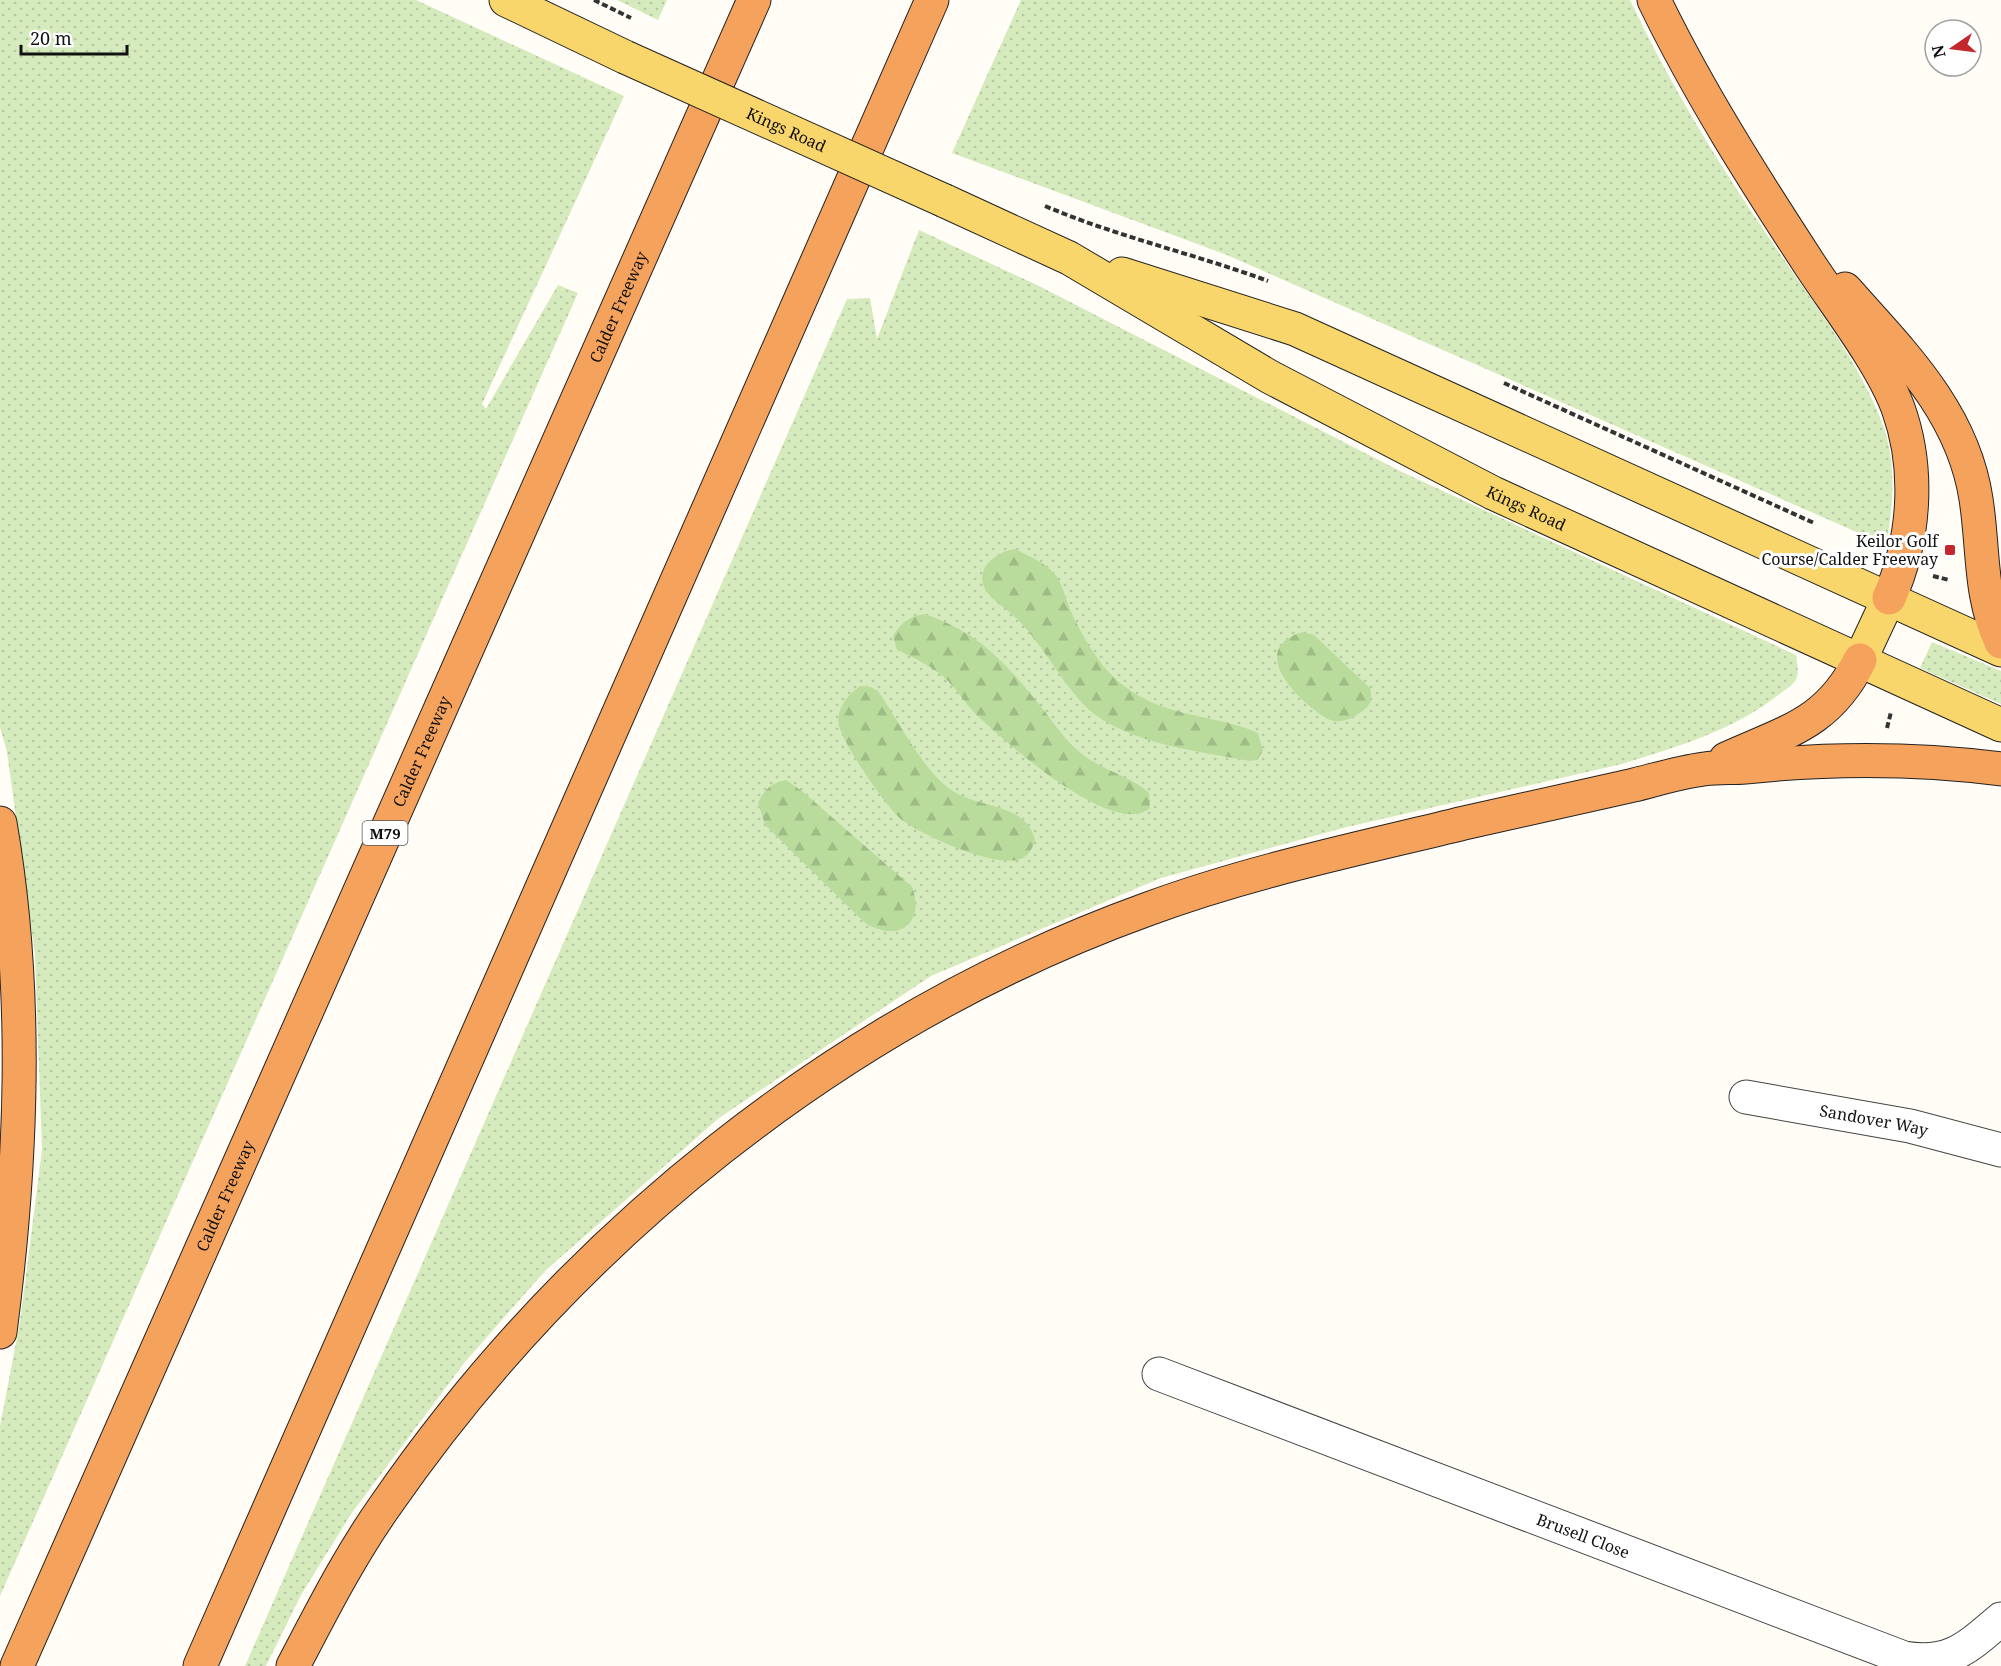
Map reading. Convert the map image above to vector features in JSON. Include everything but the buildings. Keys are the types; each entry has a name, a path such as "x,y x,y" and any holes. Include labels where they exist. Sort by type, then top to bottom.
{"highway":[{"name":"Calder Freeway","path":"16,1666 754,0"},
{"path":"200,1666 932,0"},
{"path":"1654,0 1686,64 1772,207 1883,379 1897,406 1904,430 1911,480 1910,512 1904,562 1889,598"},
{"path":"1772,207 1895,345 1953,423 1976,498 1982,584 1992,622 2001,642"},
{"path":"1706,769 1813,719 1833,703 1848,683 1860,660"},
{"path":"293,1666 341,1575 413,1466 467,1395 570,1281 632,1224 758,1120 878,1039 982,982 1074,938 1147,909 1248,875 1706,769 1884,759 2001,768"},
{"path":"0,823 14,932 19,1074 13,1210 0,1332"}],"main road":[{"name":"Kings Road","path":"506,0 626,57 1069,258 1270,377 1390,441 1627,556 2001,725"},
{"name":"Kings Road","path":"1069,258 1295,329 2001,650"},
{"path":"1860,660 1889,598"}],"street":[{"name":"Sandover Way","path":"1746,1097 1910,1126 2001,1150"},
{"name":"Brusell Close","path":"1159,1374 1904,1659 1930,1661 1953,1655 2001,1619"}],"path":[{"path":"594,0 641,23"}],"green space":[{"path":"0,0 416,0 624,96 482,404 486,409 558,285 578,293 0,1596 0,1426 20,1322 42,1150 35,955 7,752 0,727"},
{"path":"617,0 667,0 658,20"},
{"path":"1021,0 1630,0 1645,32 1714,154 1846,351 1871,396 1886,435 1892,466 1891,514 1886,545 1227,255 952,153"},
{"path":"919,230 1039,286 1402,472 1796,655 1797,678 1788,688 1763,706 1725,727 1684,744 1622,764 1347,827 1161,878 931,976 719,1118 545,1271 465,1362 351,1514 301,1595 266,1666 245,1666 847,299 870,298 877,339"},
{"path":"1015,549 1043,564 1057,577 1073,616 1087,642 1098,659 1117,680 1133,693 1150,702 1258,733 1263,751 1257,760 1249,761 1153,741 1117,727 1088,709 1077,698 1026,628 985,589 982,582 983,575 989,562 1001,553"},
{"path":"925,614 963,632 993,654 1007,667 1075,748 1084,756 1132,781 1149,793 1150,808 1134,814 1112,811 1062,784 1014,748 981,719 937,671 897,650 893,636 899,627 910,618"},
{"path":"1303,632 1314,635 1370,688 1370,703 1353,717 1339,721 1329,720 1302,699 1285,679 1279,668 1277,657 1280,647 1288,639"},
{"path":"1932,642 2001,671 2001,704 1920,668"},
{"path":"860,686 871,687 878,691 912,745 942,783 964,797 1001,808 1022,819 1030,828 1035,840 1027,855 1012,861 979,856 926,834 902,820 895,813 864,772 840,729 838,720 840,709 848,696"},
{"path":"786,780 802,791 912,887 915,911 912,920 906,926 888,931 865,923 765,825 758,803 769,788"}],"place":[{"name":"Keilor Golf Course/Calder Freeway","path":"1950,550"}]}
